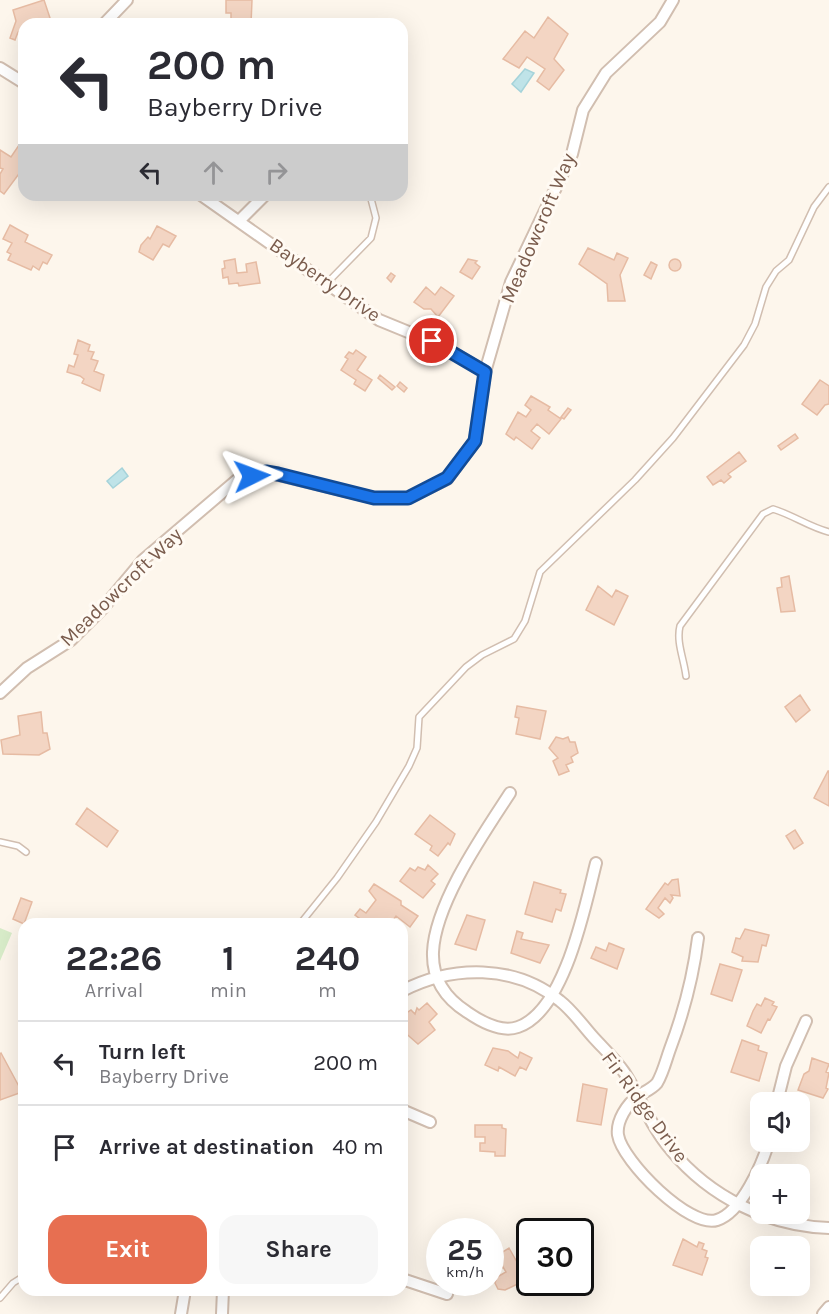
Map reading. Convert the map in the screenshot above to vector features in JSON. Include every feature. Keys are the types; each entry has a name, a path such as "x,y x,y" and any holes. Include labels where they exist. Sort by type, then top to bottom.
{"street":[{"path":"110,18 127,0"},
{"name":"Meadowcroft Way","path":"0,693 27,668 71,640 103,608 143,560 238,479 266,472 374,498 408,498 447,478 475,441 485,372 511,282 572,154 583,110 606,73 660,22 673,0"},
{"path":"0,68 18,79"},
{"name":"Bayberry Drive","path":"210,201 379,320 432,341 485,372"},
{"path":"240,220 259,201"},
{"path":"510,793 456,881 436,935 433,952 436,977 446,996 458,1006 474,1017 504,1029 517,1028 542,1009 569,960 580,929 596,863"},
{"path":"698,938 691,989 661,1073 656,1084 637,1097 619,1121 618,1134 622,1147 651,1183 677,1205 703,1220 717,1220 737,1205 766,1152"},
{"name":"Fir Ridge Drive","path":"408,989 436,977 469,972 517,978 551,994 563,1003 623,1072 660,1135 678,1158 696,1174 737,1205 753,1213 806,1227 829,1228"},
{"path":"780,1092 786,1066 806,1021"},
{"path":"408,1113 430,1122"},
{"path":"408,1281 426,1287"},
{"path":"181,1314 184,1296"},
{"path":"222,1314 223,1296"},
{"path":"823,1314 829,1307"}],"lane":[{"path":"305,918 338,878 376,822 409,766 417,748 419,717 466,667 482,655 514,639 525,621 540,572 635,480 673,438 744,345 755,324 766,287 776,271 789,260 814,207 829,187"},
{"path":"327,283 371,238 376,218 372,201"},
{"path":"686,676 684,656 677,638 680,626 763,514 773,509 786,513 808,526 829,532"},
{"path":"0,842 18,846 26,852"},
{"path":"0,1298 18,1280"}],"green space":[{"path":"0,928 12,933 0,961"}],"water":[{"path":"525,69 534,73 521,92 512,84"},
{"path":"122,468 128,476 113,488 107,481"}],"building":[{"path":"44,0 50,18 18,18 18,32 15,40 10,38 16,21 13,10"},
{"path":"226,0 252,0 251,18 231,18 231,13 226,13"},
{"path":"548,17 568,34 554,59 564,70 549,90 537,81 545,69 527,57 519,68 503,59 525,31 534,38"},
{"path":"18,146 18,175 4,194 0,191 0,174 3,169 0,168 0,150 11,157"},
{"path":"10,225 28,235 25,242 52,255 47,264 43,262 39,270 33,266 31,270 8,260 11,254 7,252 12,243 3,239"},
{"path":"157,226 176,236 169,247 163,244 153,260 139,252 141,245 148,237 150,239"},
{"path":"588,248 614,260 617,253 628,258 620,275 625,301 608,301 607,284 579,264"},
{"path":"235,259 237,273 247,272 246,264 256,262 260,283 239,286 238,283 229,284 228,277 223,278 222,269 225,268 224,261"},
{"path":"468,259 477,261 475,263 480,267 472,279 460,272"},
{"path":"675,259 681,265 675,271 669,265"},
{"path":"651,262 657,265 651,279 644,275"},
{"path":"391,273 395,276 391,282 387,278"},
{"path":"426,287 435,295 441,287 454,296 438,317 431,309 424,309 414,302"},
{"path":"78,340 90,345 88,351 94,352 91,359 98,361 94,371 104,375 100,391 82,383 84,379 80,376 67,372 69,365 74,367 78,355 74,354"},
{"path":"356,350 366,357 357,370 372,380 365,391 354,384 356,380 341,370 348,359 345,357 349,352 353,354"},
{"path":"380,375 395,387 392,390 378,378"},
{"path":"820,380 829,386 829,404 825,405 817,415 802,404"},
{"path":"400,382 407,388 404,392 397,386"},
{"path":"531,396 550,407 548,410 561,419 549,434 537,424 531,431 540,438 532,449 516,437 514,440 506,434 518,412 526,417 531,410 525,405"},
{"path":"568,408 571,410 564,419 561,417"},
{"path":"795,434 798,438 781,450 778,446"},
{"path":"739,452 746,461 728,474 731,477 724,483 721,480 713,485 707,477"},
{"path":"789,576 795,611 781,612 777,588 782,587 781,578"},
{"path":"598,586 612,597 616,590 628,596 614,625 586,610"},
{"path":"800,695 810,710 796,722 785,707"},
{"path":"517,706 546,711 540,739 516,734 519,718 515,717"},
{"path":"41,712 43,733 47,733 50,749 39,755 3,754 1,740 20,735 18,716"},
{"path":"556,737 563,739 568,737 570,742 575,742 578,753 571,757 573,762 566,765 569,771 559,775 553,761 558,758 549,748"},
{"path":"829,771 829,806 814,798"},
{"path":"87,808 118,831 107,847 76,824"},
{"path":"430,815 455,834 450,845 448,843 438,856 430,850 432,846 415,834"},
{"path":"795,830 803,843 794,849 786,836"},
{"path":"428,865 438,874 431,881 435,884 423,898 400,881 410,868 415,871 418,867 425,870"},
{"path":"678,879 680,896 671,895 673,898 670,903 665,898 658,908 664,914 659,918 646,909 665,883 668,885 672,880"},
{"path":"534,882 561,890 560,893 566,894 561,911 556,909 552,922 525,914"},
{"path":"374,884 401,901 401,905 418,916 410,927 408,918 396,916 394,918 359,918 355,915 360,909 366,913 376,900 369,891"},
{"path":"21,898 32,902 26,918 18,918 18,921 13,919"},
{"path":"467,915 485,920 476,950 455,944"},
{"path":"745,929 769,935 766,946 762,945 758,962 742,961 743,957 732,952 736,938 740,939"},
{"path":"517,931 523,933 521,939 549,945 540,963 511,953"},
{"path":"609,943 624,949 617,969 591,958 596,947 606,951"},
{"path":"720,964 742,970 732,1001 711,994"},
{"path":"765,998 774,1002 772,1005 777,1007 761,1033 747,1026 757,1004 761,1006"},
{"path":"427,1003 437,1014 429,1022 435,1030 418,1044 408,1035 408,1012 411,1010 415,1014 417,1008 419,1010"},
{"path":"742,1040 759,1046 758,1050 767,1053 759,1081 731,1072"},
{"path":"493,1048 508,1051 518,1058 520,1052 532,1058 526,1070 520,1067 515,1076 499,1067 498,1071 485,1065"},
{"path":"0,1054 18,1085 18,1093 0,1100"},
{"path":"812,1058 829,1064 826,1072 829,1073 826,1088 828,1089 823,1098 798,1090 804,1074 809,1071"},
{"path":"583,1084 607,1089 601,1125 577,1121"},
{"path":"475,1125 502,1125 502,1128 506,1129 505,1156 495,1156 495,1152 480,1151 480,1143 485,1143 485,1137 475,1137"},
{"path":"683,1239 697,1247 699,1242 704,1244 702,1249 707,1251 705,1257 708,1258 702,1275 673,1265"},
{"path":"509,1248 516,1260 516,1285 505,1290 504,1273 506,1272 504,1251"}],"route":[{"path":"252,476 266,472 289,476 374,498 408,498 447,478 475,441 485,372 432,341"}]}
